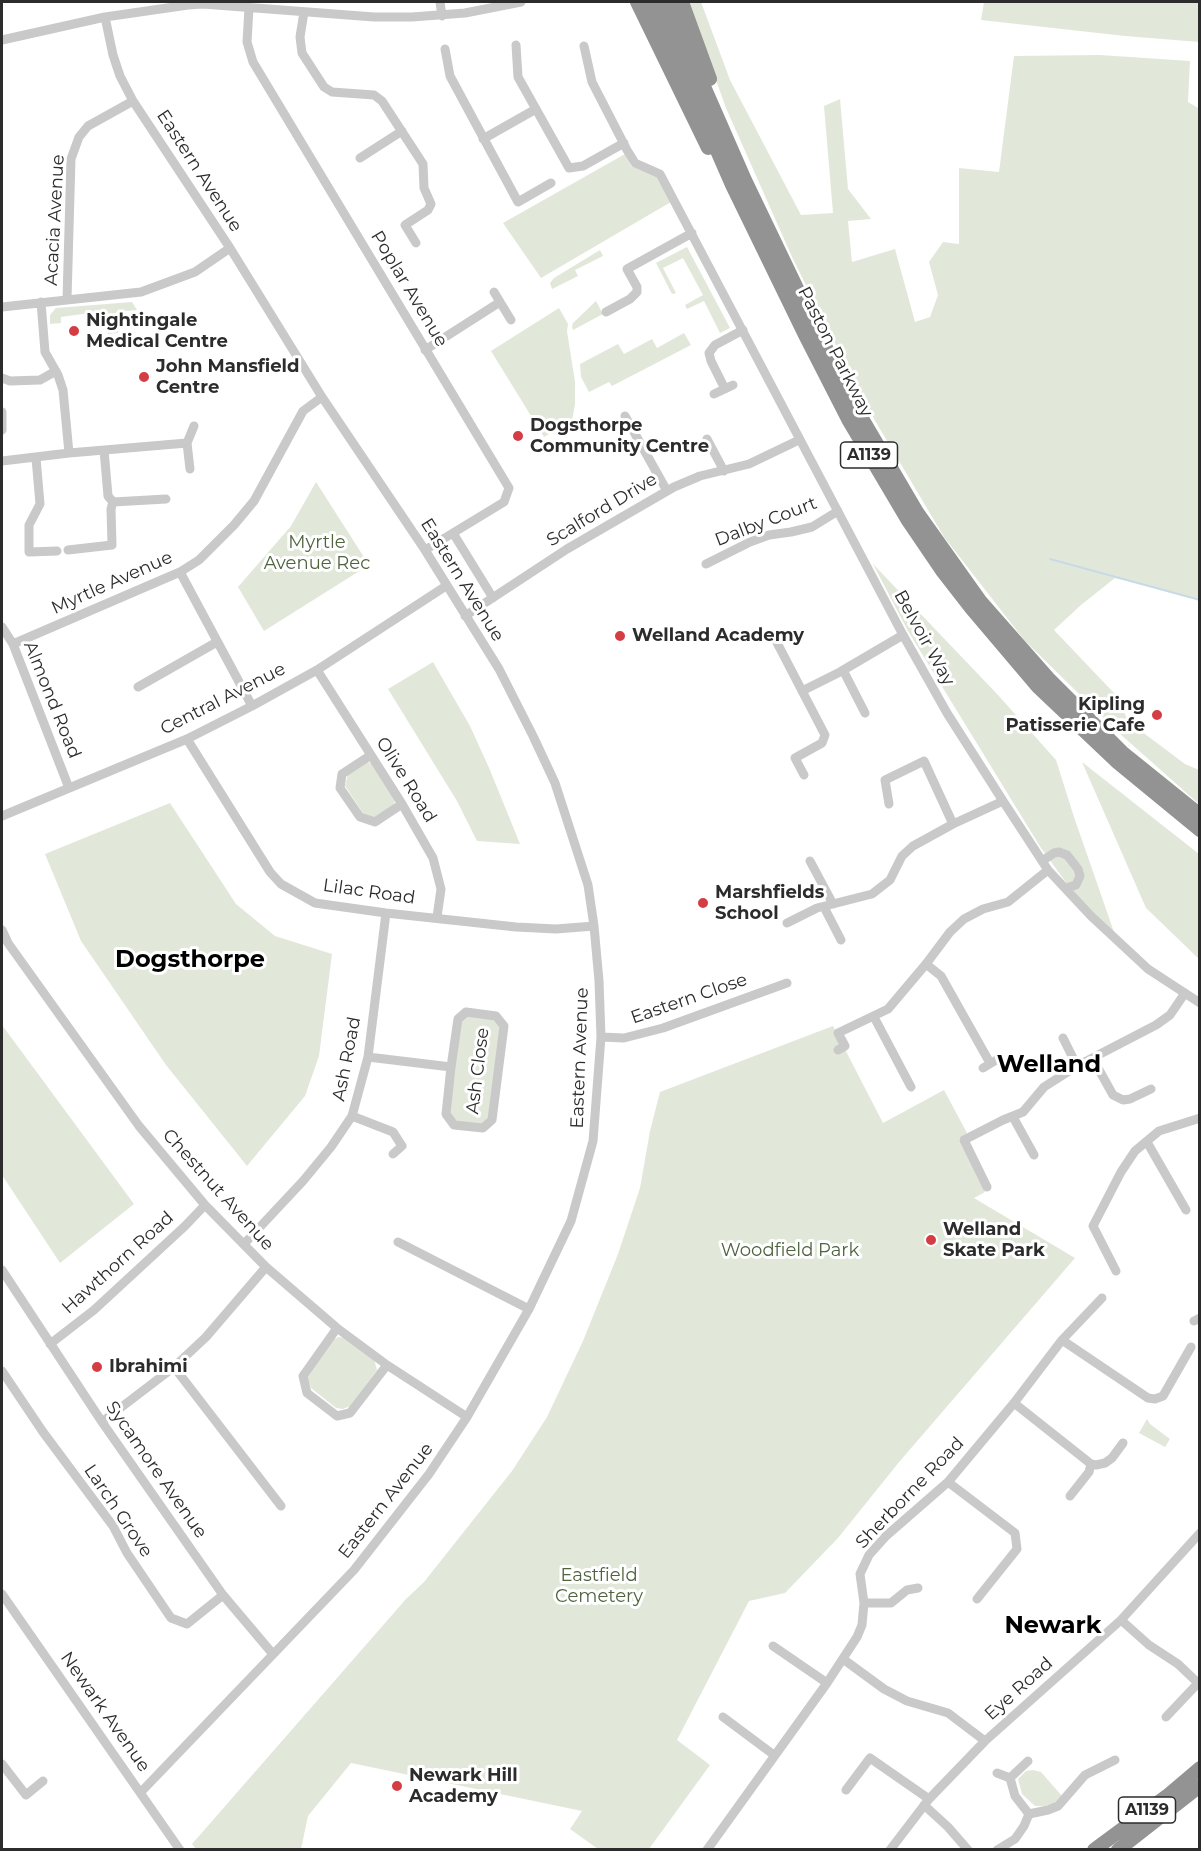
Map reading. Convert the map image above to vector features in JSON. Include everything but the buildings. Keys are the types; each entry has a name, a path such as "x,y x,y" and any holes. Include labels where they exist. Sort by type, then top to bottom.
{"highway":[{"name":"A1139","path":"637,2 704,142 739,182"},
{"name":"Paston Parkway","path":"652,2 739,182 849,421 901,509 943,572 1038,687 1116,761 1200,830"},
{"name":"Paston Parkway","path":"667,2 739,182 860,415 917,512 952,564 1006,632 1123,753 1200,815"},
{"name":"A1139","path":"682,2 739,182"},
{"name":"A1139","path":"1094,1850 1167,1796 1200,1768"},
{"name":"A1139","path":"1118,1850 1200,1786"}],"street":[{"path":"440,2 442,16"},
{"path":"2,40 105,17 188,5 374,17 442,16 521,2"},
{"name":"Poplar Avenue","path":"249,8 248,42 253,62 509,488 504,502 425,550"},
{"path":"304,12 300,37 302,53 324,87 332,92 374,95 382,101 423,164 424,188 434,205 405,225 416,243"},
{"name":"Eastern Avenue","path":"105,17 113,55 120,76 133,101 230,248 322,397 425,550 499,669 555,783 588,885 599,981 601,1037 593,1141 571,1221 529,1309 467,1417 429,1474 354,1570 141,1792"},
{"path":"516,45 518,76 569,168 583,166 624,143"},
{"name":"Belvoir Way","path":"584,46 592,82 635,163 660,174 903,635 947,713 1003,801 1048,870 1091,916 1145,966 1200,1003"},
{"path":"445,49 450,76 518,202 551,183"},
{"name":"Acacia Avenue","path":"67,299 71,159 78,137 88,126 133,101"},
{"path":"483,139 536,109"},
{"path":"360,158 402,131"},
{"path":"606,312 630,299 637,292 637,287 627,269 692,234"},
{"path":"2,307 141,292 195,272 230,248"},
{"path":"495,292 512,320"},
{"path":"41,302 49,351 63,390 69,453"},
{"path":"425,350 500,302"},
{"path":"714,394 729,387 711,361 710,352 715,345 743,330"},
{"path":"2,378 17,381 40,380 56,371"},
{"name":"Myrtle Avenue","path":"13,644 180,572 199,560 254,501 303,411 322,397"},
{"path":"2,412 2,430"},
{"path":"625,416 667,491"},
{"path":"190,469 187,443 194,426"},
{"path":"707,439 724,471"},
{"name":"Scalford Drive","path":"465,616 567,549 667,491 700,476 749,464 799,441"},
{"path":"2,460 187,443"},
{"path":"104,450 108,496 113,502"},
{"path":"36,458 40,504 28,525 29,552 57,551"},
{"path":"113,502 166,499"},
{"path":"68,550 112,545 111,509 113,502"},
{"name":"Dalby Court","path":"706,564 769,535 812,527 838,511"},
{"path":"453,533 493,598"},
{"path":"180,572 252,706"},
{"name":"Central Avenue","path":"2,816 187,739 252,706 316,670 446,586"},
{"name":"Almond Road","path":"2,627 13,644 69,788"},
{"path":"773,635 825,735 822,743 795,758 804,775"},
{"path":"802,691 903,635"},
{"path":"138,687 217,642"},
{"name":"Olive Road","path":"316,670 402,804 436,865 441,889 437,917"},
{"path":"843,670 865,713"},
{"name":"Lilac Road","path":"187,739 270,872 281,884 315,903 516,927 556,929 594,926"},
{"path":"371,755 342,774 340,788 360,817 375,822 402,804"},
{"path":"889,804 885,780 924,761 953,824"},
{"path":"787,923 817,908 872,894 890,880 905,853 953,824 1003,801"},
{"path":"1042,861 1054,853 1067,855 1078,869 1080,876 1076,885 1066,888"},
{"path":"810,861 841,940"},
{"path":"838,1050 845,1046 838,1033 888,1009 950,932 964,919 983,909 1008,902 1048,870"},
{"name":"Ash Road","path":"244,1244 303,1181 331,1147 352,1116 368,1057 386,913"},
{"name":"Chestnut Avenue","path":"2,930 5,945 139,1126 205,1205 266,1267 337,1328 387,1365 467,1417"},
{"path":"926,964 941,976 990,1063"},
{"name":"Eastern Close","path":"601,1037 624,1038 663,1028 787,983"},
{"path":"987,1187 964,1140 1023,1112 1044,1087 1077,1066 1170,1016 1185,993"},
{"name":"Ash Close","path":"466,1012 496,1016 504,1026 492,1120 483,1128 454,1125 446,1114 452,1067 458,1019 466,1012"},
{"path":"874,1017 911,1087"},
{"path":"1062,1038 1077,1066"},
{"name":"Ash Close","path":"368,1057 452,1067"},
{"path":"1093,1059 1113,1095 1123,1100 1130,1099 1151,1089"},
{"path":"352,1116 393,1132 402,1146 393,1155"},
{"path":"1013,1117 1034,1155"},
{"path":"1116,1271 1093,1226 1121,1172 1135,1152 1159,1131 1200,1118"},
{"path":"1147,1142 1186,1210"},
{"name":"Hawthorn Road","path":"50,1344 94,1310 205,1205"},
{"path":"398,1242 529,1309"},
{"path":"102,1422 174,1367 206,1337 266,1267"},
{"name":"Sycamore Avenue","path":"2,1270 102,1422 223,1595 272,1653"},
{"name":"Sherborne Road","path":"707,1850 858,1637 862,1625 864,1603 860,1574 869,1555 886,1536 948,1482 1014,1403 1062,1340 1102,1298"},
{"path":"337,1328 303,1376 307,1393 337,1416 350,1413 387,1365"},
{"path":"1062,1340 1148,1398 1155,1399 1162,1396 1191,1347"},
{"path":"174,1367 280,1506"},
{"name":"Larch Grove","path":"2,1371 43,1432 113,1526 127,1553 171,1618 186,1624 223,1595"},
{"path":"1014,1403 1091,1464 1105,1463 1112,1458 1123,1443"},
{"path":"1070,1496 1089,1472 1091,1464"},
{"path":"948,1482 1015,1533 1017,1549 977,1599"},
{"path":"79,1499 89,1492"},
{"name":"Eye Road","path":"890,1850 927,1802 985,1741 1120,1620 1200,1533"},
{"path":"864,1603 891,1603 907,1590 918,1588"},
{"name":"Newark Avenue","path":"2,1594 180,1850"},
{"path":"1120,1620 1199,1682 1166,1717"},
{"path":"773,1646 827,1683"},
{"path":"843,1659 884,1689 907,1701 948,1713 985,1741"},
{"path":"723,1717 774,1755"},
{"path":"846,1790 870,1758 927,1802 968,1850"},
{"path":"1029,1814 1058,1806 1085,1775 1115,1760"},
{"path":"1010,1778 1028,1761"},
{"path":"2,1764 26,1795 43,1781"},
{"path":"997,1773 1010,1778"},
{"path":"1010,1778 1015,1796 1029,1814"},
{"path":"998,1850 1015,1839 1029,1814"}],"green space":[{"path":"688,2 701,2 730,80 801,215 833,213 824,106 840,99 848,189 871,219 848,221 852,262 895,249 915,322 930,317 938,295 929,262 943,242 959,244 959,168 999,172 1014,56 1100,55 1190,61 1188,102 1200,109 1199,599 1115,578 1054,630 1114,693 1129,722 1185,764 1199,770 1199,804 1119,733 1025,641 944,537 864,402 792,257 726,108"},
{"path":"984,2 1199,2 1199,42 981,20"},
{"path":"625,154 631,166 656,176 671,202 541,278 503,223"},
{"path":"687,247 730,328 720,333 704,301 687,309 685,305 703,295 683,258 663,268 676,293 672,294 656,263"},
{"path":"600,250 603,256 575,270 578,276 552,289 550,283 554,278"},
{"path":"596,301 603,314 573,330 573,323"},
{"path":"132,302 137,310 116,312 118,333 108,334 107,325 101,325 97,312 61,317 61,323 50,324 50,315 56,308"},
{"path":"559,308 568,324 567,331 575,382 575,404 572,421 544,437 491,351"},
{"path":"684,333 691,345 612,386 609,382 589,392 581,377 580,364 618,344 624,354 652,339 657,348"},
{"name":"Myrtle Avenue Rec","path":"316,482 369,565 264,631 238,587 291,526"},
{"path":"873,564 998,695 1056,760 1115,935 1073,892 1041,848 908,631"},
{"path":"433,662 470,726 520,844 477,841 457,801 388,689"},
{"path":"366,762 372,763 395,801 393,806 374,819 366,817 345,786 348,774"},
{"path":"1082,762 1199,854 1199,959 1146,908"},
{"path":"170,803 236,904 275,936 332,954 319,1056 305,1096 247,1166 166,1065 81,941 45,854"},
{"path":"467,1014 495,1019 500,1027 489,1118 481,1125 455,1121 449,1113 461,1020"},
{"path":"2,1025 134,1204 60,1263 2,1175"},
{"path":"833,1026 883,1123 944,1090 967,1133 959,1139 985,1192 974,1198 1075,1258 900,1461 838,1538 785,1593 749,1601 677,1740 710,1765 649,1849 598,1849 570,1829 582,1811 351,1763 308,1816 301,1849 196,1849 192,1844 406,1599 424,1582 512,1471 547,1417 583,1341 618,1254 640,1188 650,1131 660,1092"},
{"path":"346,1338 374,1359 377,1370 350,1406 343,1409 336,1408 311,1388 307,1377 334,1339"},
{"path":"1147,1419 1150,1424 1170,1439 1165,1447 1139,1433"},
{"path":"1026,1771 1041,1772 1062,1796 1054,1803 1035,1806 1022,1794 1018,1779"}],"waterway":[{"path":"1050,559 1200,600"}],"place":[{"name":"Nightingale Medical Centre","path":"74,331"},
{"name":"John Mansfield Centre","path":"144,377"},
{"name":"Dogsthorpe Community Centre","path":"518,436"},
{"name":"Welland Academy","path":"620,636"},
{"name":"Kipling Patisserie Cafe","path":"1157,715"},
{"name":"Marshfields School","path":"703,903"},
{"name":"Welland Skate Park","path":"931,1240"},
{"name":"Ibrahimi","path":"97,1367"},
{"name":"Newark Hill Academy","path":"397,1786"}],"district":[{"name":"Dogsthorpe","path":"190,960"},
{"name":"Welland","path":"1049,1065"},
{"name":"Newark","path":"1053,1626"}],"park label":[{"name":"Woodfield Park","path":"790,1251"},
{"name":"Eastfield Cemetery","path":"599,1586"}]}
